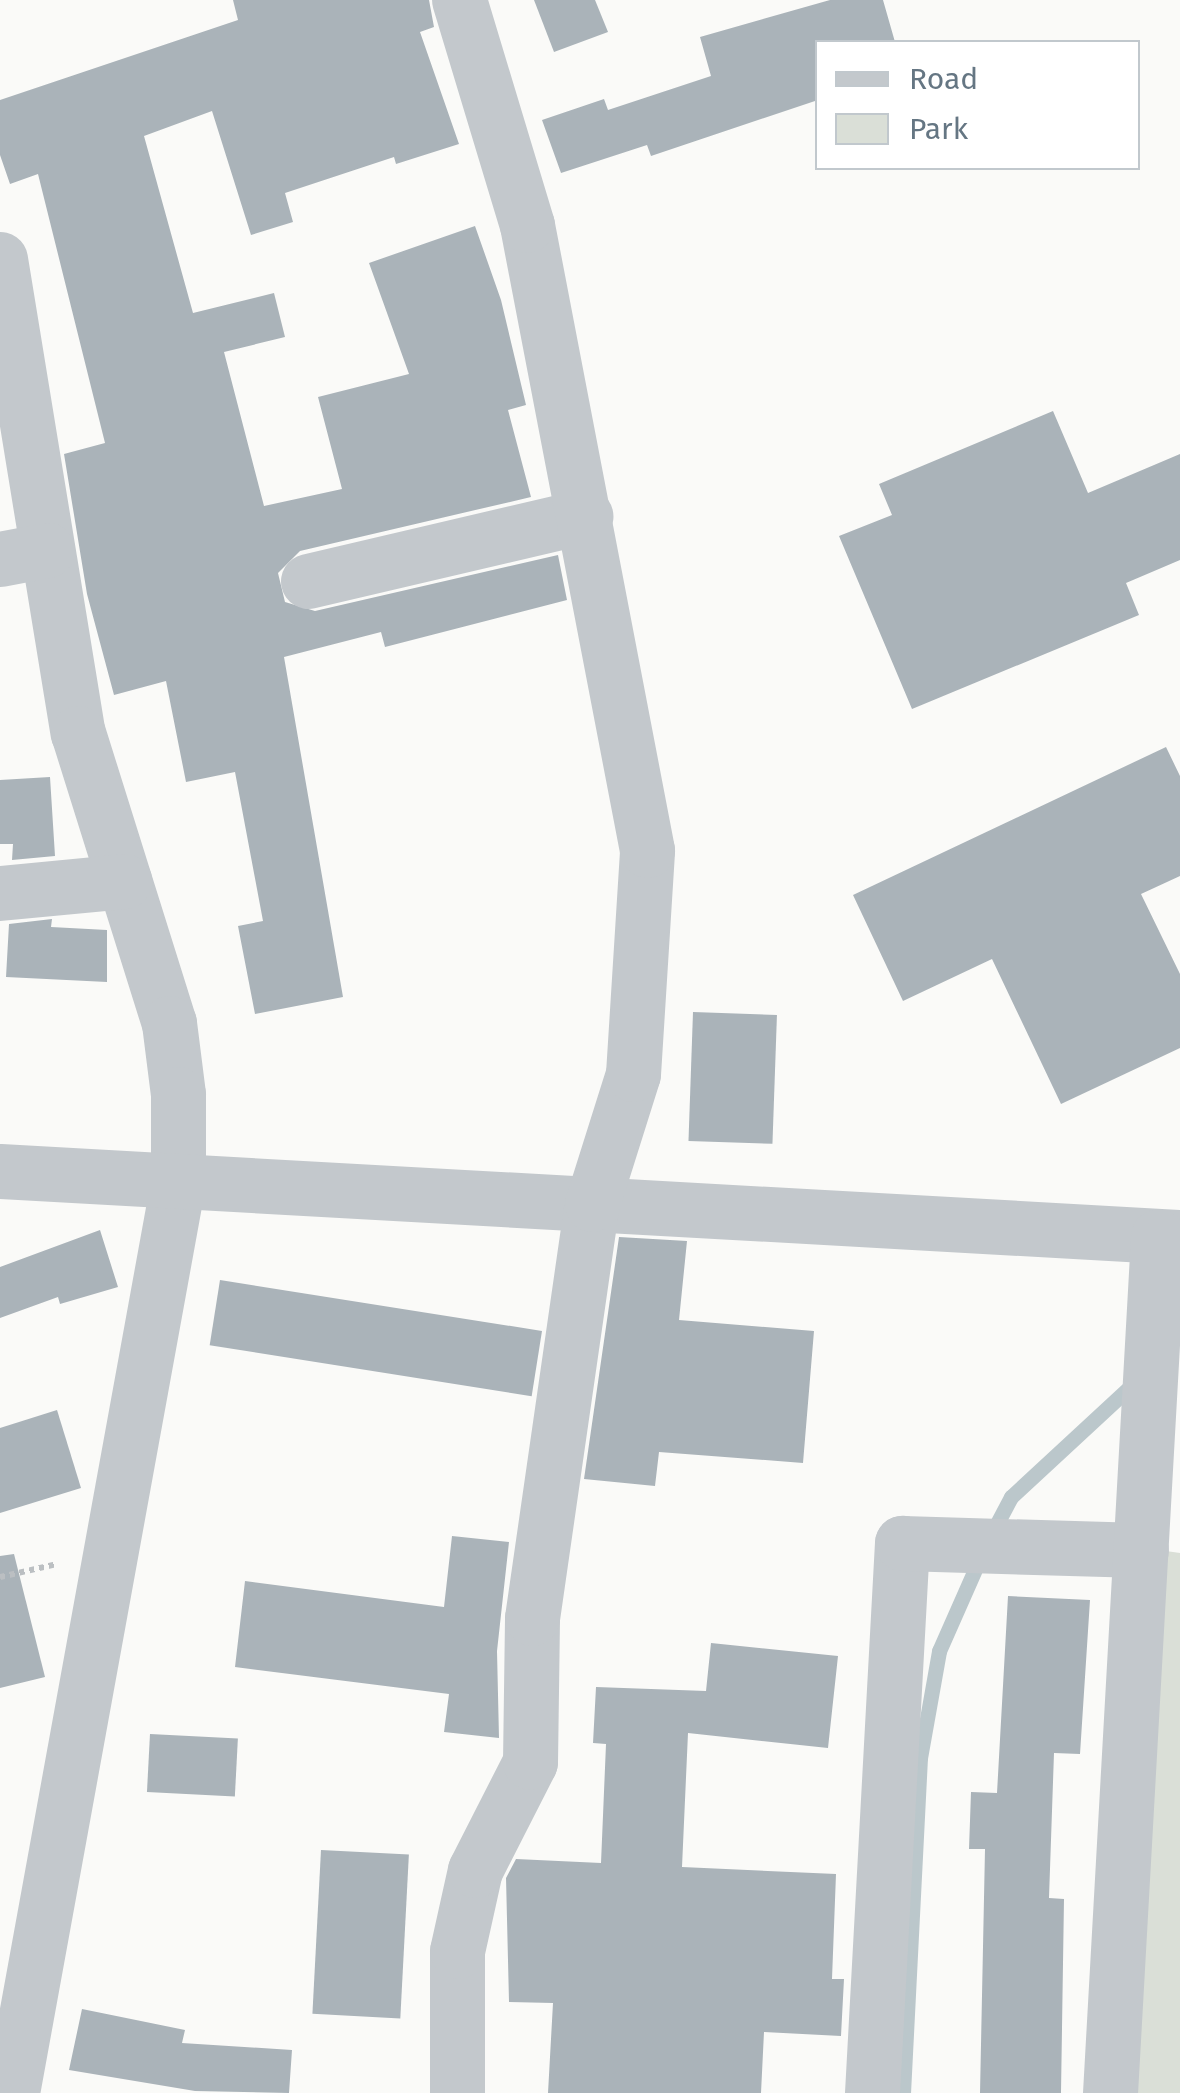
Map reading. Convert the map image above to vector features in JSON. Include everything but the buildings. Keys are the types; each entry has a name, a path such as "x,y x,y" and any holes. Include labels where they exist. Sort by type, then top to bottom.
{"street":[{"path":"457,2093 456,1951 475,1870 530,1762 532,1618 592,1204 633,1074 647,850 586,516 527,225 459,0"},
{"path":"0,259 24,554 169,1023 178,1094 178,1182 12,2093"},
{"path":"308,581 586,516"},
{"path":"0,894 124,881"},
{"path":"0,1171 1169,1237 1165,1396 1141,1550 1110,2093"},
{"path":"872,2093 902,1544 1141,1550"}],"green space":[{"path":"1166,1551 1180,1553 1180,2093 1133,2093"}],"waterway":[{"path":"992,1533 1011,1497 1133,1384"},
{"path":"903,2093 920,1758 939,1651 980,1558"}]}
